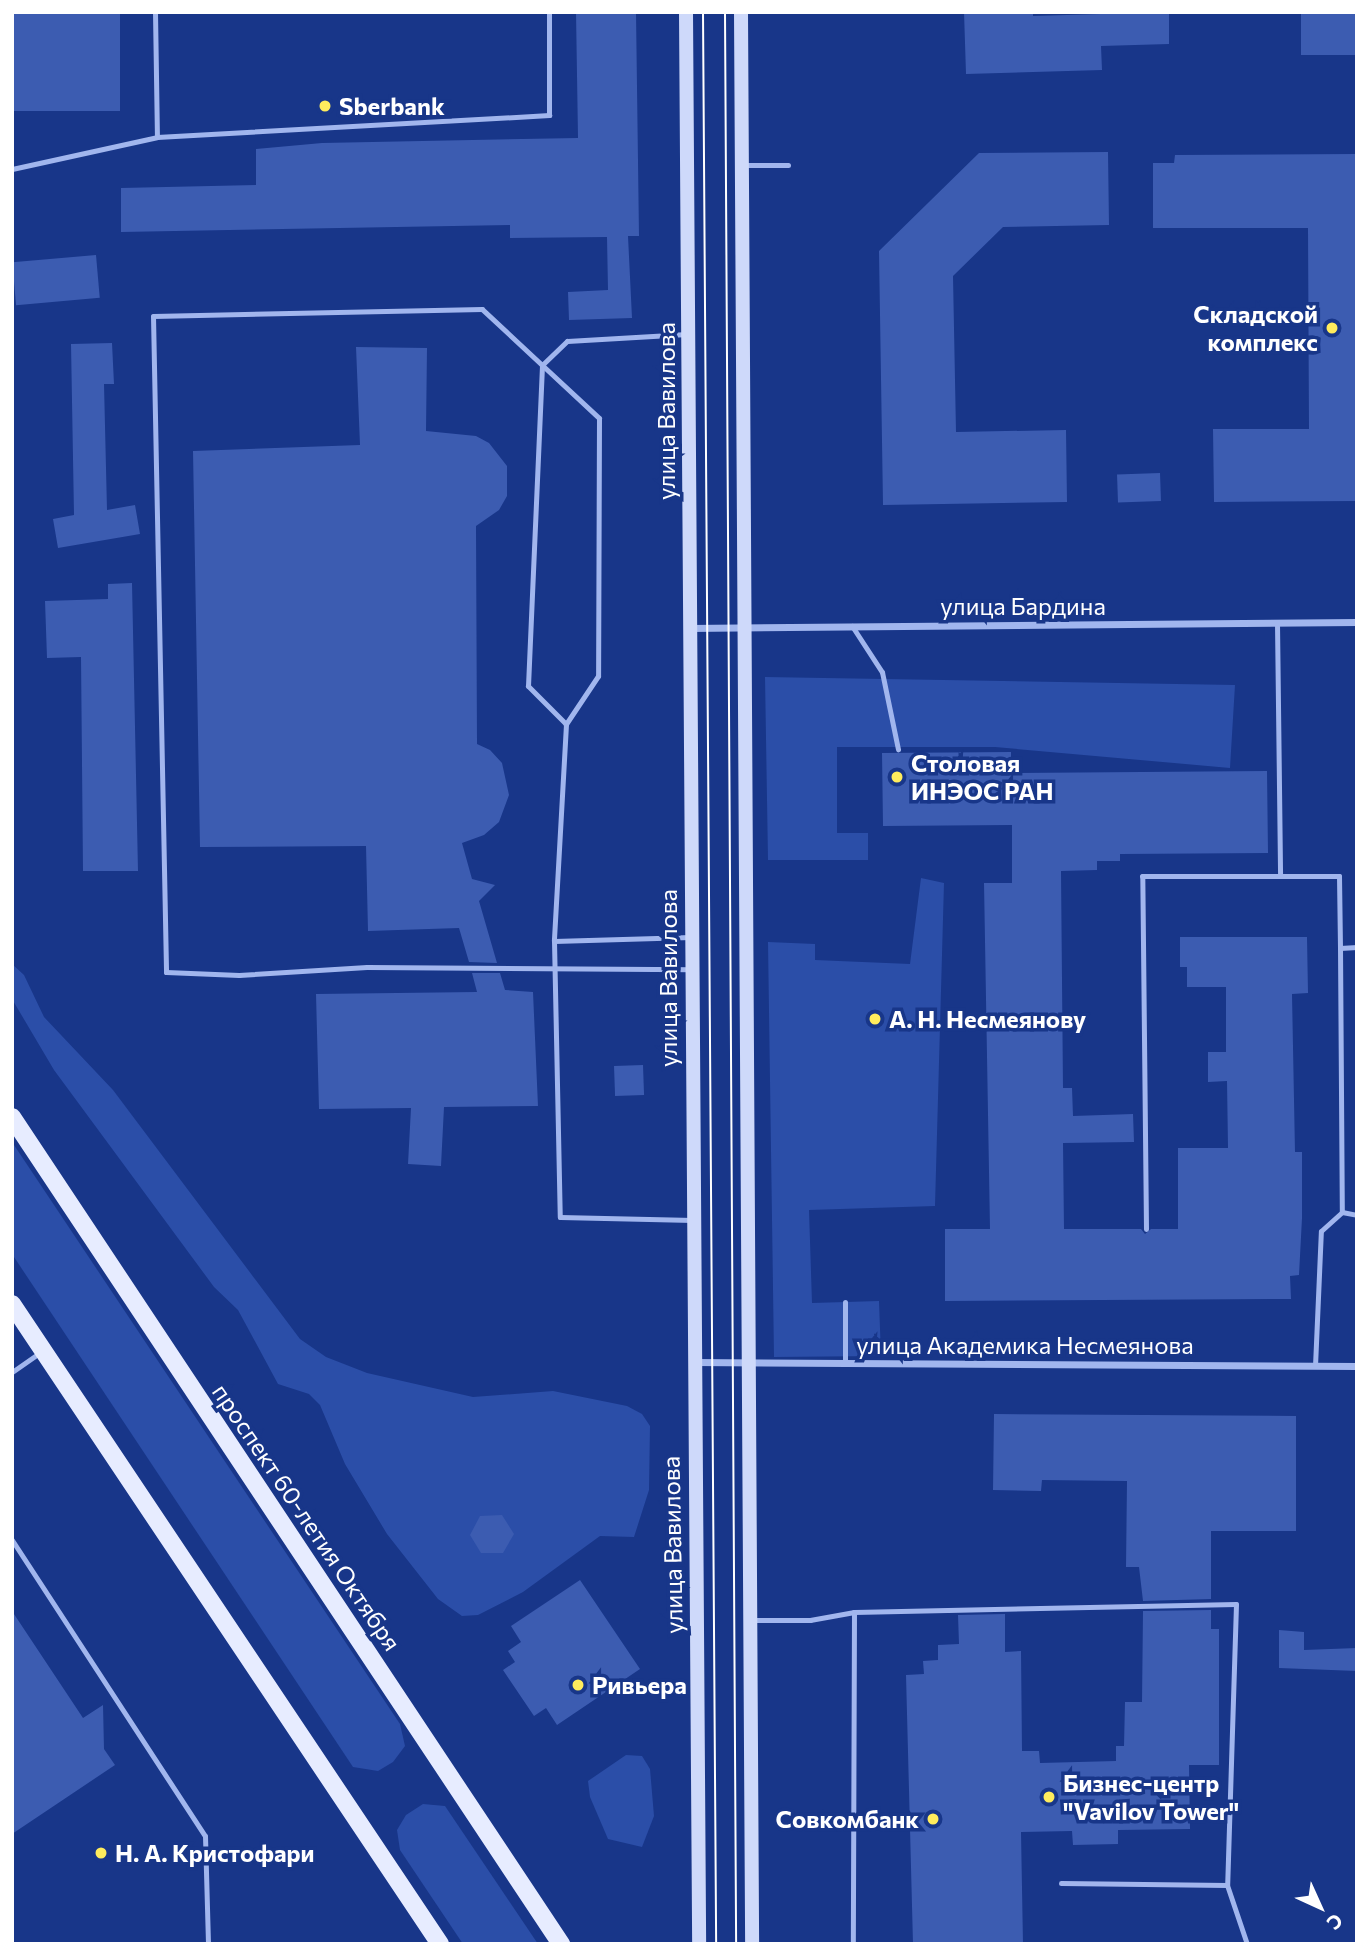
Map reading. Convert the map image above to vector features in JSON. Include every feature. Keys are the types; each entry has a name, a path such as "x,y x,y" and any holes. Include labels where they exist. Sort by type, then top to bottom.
{"main road":[{"name":"улица Вавилова","path":"686,12 699,1944"},
{"path":"741,12 752,1944"},
{"name":"проспект 60-летия Октября","path":"12,1117 561,1944"},
{"path":"12,1304 440,1944"}],"street":[{"name":"улица Бардина","path":"689,628 1357,622"},
{"name":"улица Академика Несмеянова","path":"693,1362 1357,1366"}],"lane":[{"path":"155,12 157,136"},
{"path":"12,169 157,136 549,115 549,12"},
{"path":"742,165 788,165"},
{"path":"691,969 557,971 367,967 239,975 166,972 153,316 482,309 599,418 598,676 566,724 554,941 557,971 560,1217 693,1220"},
{"path":"566,724 528,686 542,365 567,341 688,333"},
{"path":"1277,624 1280,876"},
{"path":"852,626 882,672 898,749"},
{"path":"1146,1229 1142,876 1339,876 1342,1212 1321,1231 1315,1366"},
{"path":"554,941 691,937"},
{"path":"1340,948 1357,947"},
{"path":"1342,1212 1357,1215"},
{"path":"845,1302 845,1363"},
{"path":"12,1372 43,1350"},
{"path":"12,1540 205,1836 208,1944"},
{"path":"750,1620 810,1620 854,1612 1236,1604 1227,1885 1247,1944"},
{"path":"853,1944 854,1612"},
{"path":"1061,1883 1227,1885"}],"shaded area":[{"path":"765,677 1235,685 1230,768 995,747 837,747 837,833 868,833 868,860 768,860"},
{"path":"921,878 944,883 935,1206 809,1210 812,1303 879,1301 881,1356 774,1357 768,942 815,944 815,960 910,964"},
{"path":"12,964 24,975 44,1017 113,1090 300,1339 326,1357 367,1373 473,1397 553,1391 627,1406 642,1414 650,1426 649,1490 634,1537 600,1536 523,1592 478,1615 462,1616 438,1599 387,1534 345,1464 320,1405 309,1394 278,1384 238,1310 214,1287 54,1070 12,999"},
{"path":"12,1142 400,1724 405,1746 393,1762 378,1771 353,1767 12,1254"},
{"path":"626,1755 642,1756 650,1769 654,1816 642,1847 608,1839 590,1797 588,1781"},
{"path":"423,1804 445,1806 538,1944 463,1944 400,1850 397,1830 406,1815"}],"building":[{"path":"12,12 120,12 120,111 12,111"},
{"path":"576,12 636,12 639,236 628,236 632,318 569,320 568,292 608,290 607,237 510,238 510,225 121,232 121,188 256,185 256,149 322,143 578,138"},
{"path":"964,12 1033,12 1033,16 1169,12 1169,44 1101,46 1102,70 966,74"},
{"path":"1301,12 1357,12 1357,55 1301,55"},
{"path":"1108,152 1109,225 1003,227 953,276 956,432 1066,430 1067,502 883,505 879,251 979,153"},
{"name":"Складской комплекс","path":"1357,154 1357,501 1214,502 1213,429 1309,429 1308,228 1153,228 1153,163 1174,163 1175,155"},
{"path":"96,255 100,298 16,305 12,262"},
{"path":"112,343 114,384 104,384 107,510 135,505 140,534 58,548 53,519 74,515 71,344"},
{"path":"356,347 427,348 426,431 476,436 489,443 507,466 507,496 499,510 476,526 477,744 490,750 502,763 509,795 499,822 484,835 462,843 472,879 495,885 479,901 497,963 469,962 459,928 368,931 366,846 200,847 193,451 360,445"},
{"path":"1160,473 1161,501 1118,502 1117,475"},
{"path":"132,583 138,871 83,871 81,657 47,658 45,601 108,599 108,584"},
{"path":"1011,752 1011,773 1267,771 1268,853 1120,854 1120,861 1097,861 1097,870 1061,871 1063,1088 1072,1088 1073,1116 1133,1114 1134,1142 1063,1143 1064,1229 1141,1229 1145,1234 1151,1229 1178,1229 1178,1148 1228,1148 1227,1081 1208,1082 1208,1052 1226,1052 1226,987 1187,987 1187,967 1180,967 1180,937 1307,937 1308,993 1292,994 1295,1152 1302,1152 1302,1218 1299,1275 1290,1276 1291,1299 945,1301 945,1229 990,1229 984,883 1012,883 1012,825 883,826 882,753"},
{"path":"472,973 500,973 505,990 533,992 538,1106 444,1107 441,1166 408,1164 411,1108 319,1109 316,994 477,992"},
{"path":"643,1065 644,1095 615,1096 614,1066"},
{"path":"994,1414 1296,1416 1296,1531 1211,1531 1211,1599 1143,1601 1139,1567 1126,1567 1127,1481 1042,1480 1041,1491 993,1490"},
{"path":"502,1515 514,1534 503,1553 481,1553 470,1535 480,1516"},
{"path":"580,1580 640,1669 557,1725 546,1708 534,1716 503,1670 515,1662 508,1651 521,1642 511,1626"},
{"name":"Бизнес-центр \"Vavilov Tower\"","path":"1211,1610 1211,1629 1219,1629 1219,1765 1189,1765 1190,1829 1118,1830 1118,1844 1073,1845 1072,1831 1021,1832 1023,1944 913,1944 906,1675 924,1674 923,1661 938,1660 938,1645 959,1644 958,1615 1005,1614 1005,1652 1021,1651 1022,1751 1039,1751 1040,1763 1116,1761 1116,1746 1124,1746 1125,1702 1142,1702 1143,1611"},
{"path":"12,1611 83,1718 103,1705 104,1749 115,1765 12,1834"},
{"path":"1279,1630 1304,1632 1304,1650 1357,1648 1357,1671 1279,1668"}],"tram line":[{"path":"703,12 716,1944"},
{"path":"725,12 736,1944"}],"place":[{"name":"Sberbank","path":"325,106"},
{"name":"Складской комплекс","path":"1332,328"},
{"name":"Столовая ИНЭОС РАН","path":"897,777"},
{"name":"А. Н. Несмеянову","path":"875,1019"},
{"name":"Ривьера","path":"578,1685"},
{"name":"Бизнес-центр \"Vavilov Tower\"","path":"1049,1797"},
{"name":"Совкомбанк","path":"933,1819"},
{"name":"Н. А. Кристофари","path":"101,1853"}]}
